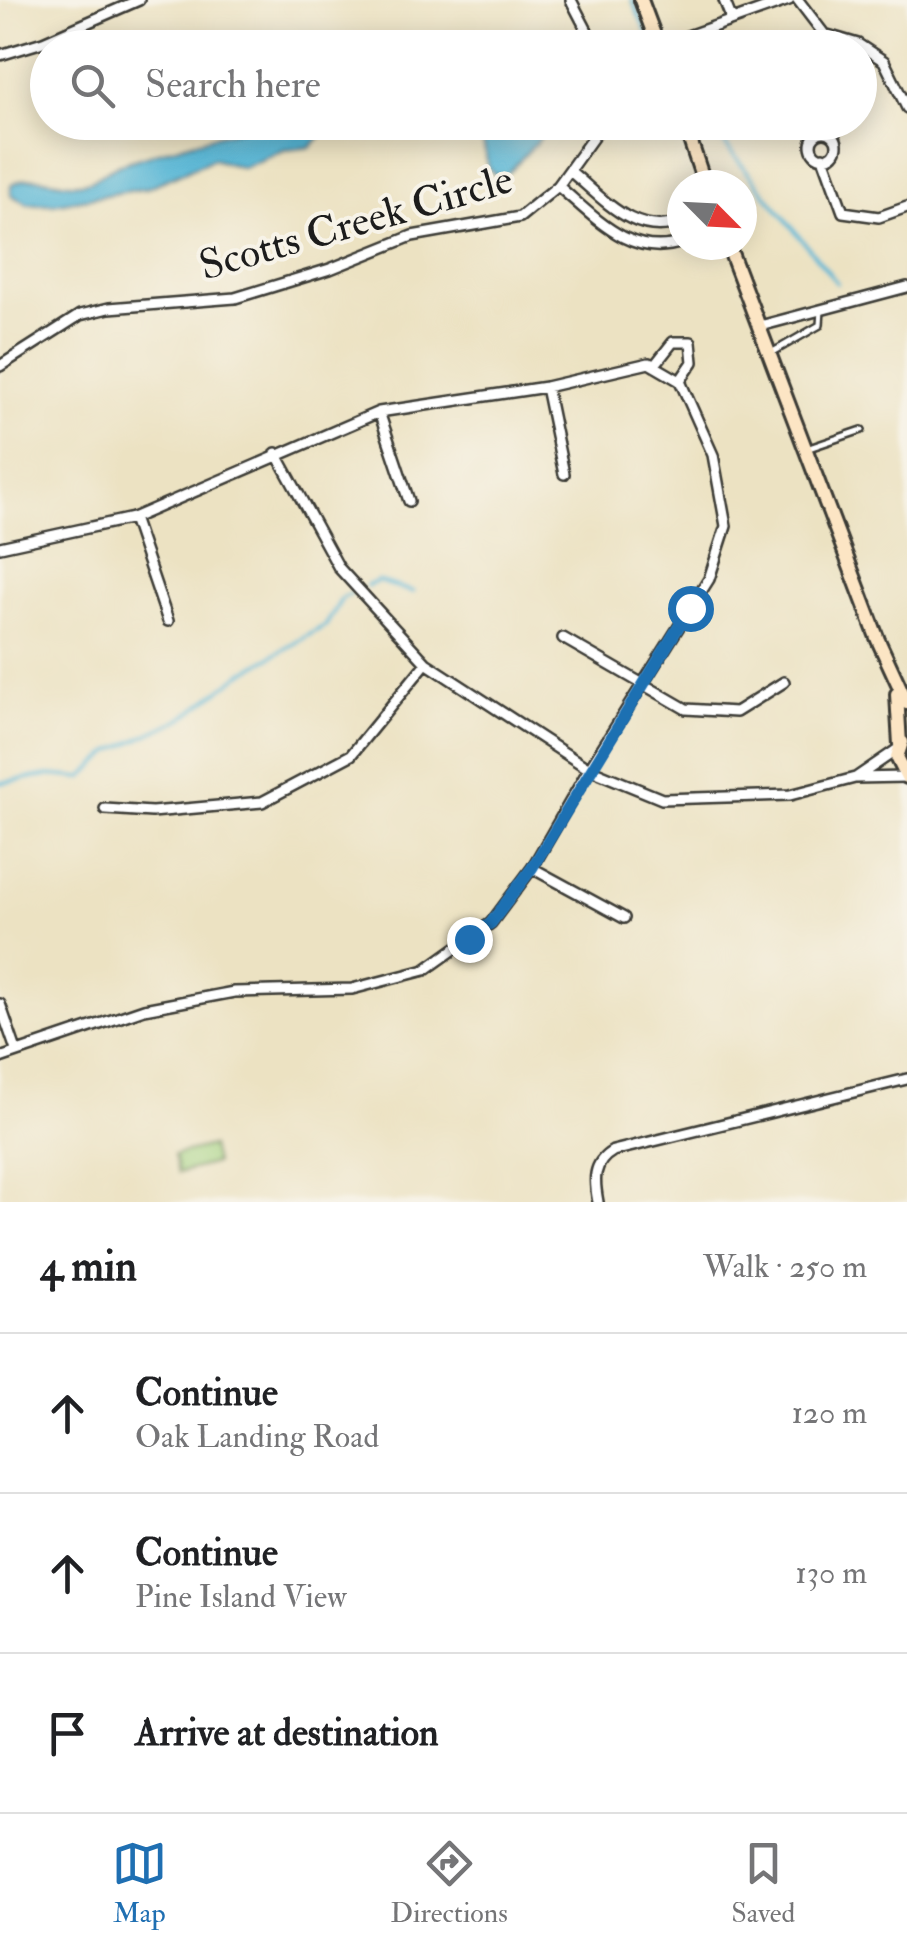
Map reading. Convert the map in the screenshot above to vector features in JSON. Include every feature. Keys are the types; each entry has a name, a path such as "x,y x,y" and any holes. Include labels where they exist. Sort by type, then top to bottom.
{"main road":[{"path":"641,0 652,30"},
{"path":"690,140 700,170"},
{"path":"734,260 896,687 907,704"},
{"path":"896,687 902,744 898,764 907,777"}],"street":[{"path":"70,30 139,0"},
{"path":"571,0 587,30"},
{"path":"724,0 732,20"},
{"path":"705,30 789,0"},
{"path":"798,0 821,30"},
{"path":"0,55 30,46"},
{"path":"877,56 884,61 907,108"},
{"name":"Scotts Creek Circle","path":"0,366 80,316 110,308 235,298 330,269 412,236 520,217 558,186 592,140"},
{"path":"823,158 844,212 879,217 907,206"},
{"name":"Scotts Creek Circle","path":"570,171 627,218 648,228 667,224"},
{"name":"Scotts Creek Circle","path":"558,186 617,235 644,247 667,244"},
{"path":"760,326 907,287"},
{"path":"654,366 673,342 691,342 692,362 680,381"},
{"path":"0,547 133,518 187,498 276,453 379,412 546,387 649,363 680,381 713,456 726,526 709,579 589,769 532,868 491,923 425,970 352,989 234,992 144,1008 0,1058"},
{"path":"546,387 564,474"},
{"path":"379,412 409,501"},
{"path":"276,453 339,568 426,663 589,769 662,799 790,794 855,778 907,777"},
{"path":"133,518 168,621"},
{"path":"562,638 686,709 736,712 784,682"},
{"path":"105,809 152,812 262,802 351,755 426,663"},
{"path":"855,778 902,744"},
{"path":"532,868 624,918"},
{"path":"0,1004 16,1050"},
{"path":"598,1202 594,1179 604,1157 715,1124 907,1079"}],"lane":[{"path":"770,354 820,325 821,309"},
{"path":"806,449 862,430"}],"green space":[{"path":"211,1146 215,1163 178,1173 174,1155"}],"water":[{"path":"317,140 311,147 284,150 243,168 213,159 147,188 53,204 28,204 11,195 11,185 21,181 86,182 120,164 195,141"},
{"path":"483,140 538,140 508,173 495,175 488,166"}],"waterway":[{"path":"632,0 646,30"},
{"path":"722,140 837,283"},
{"path":"367,586 378,581 413,592"},
{"path":"0,783 49,775 82,778 111,752 183,718 240,675 326,625 342,598 351,594"}],"route":[{"path":"469,939 491,923 532,868 690,608"}]}
